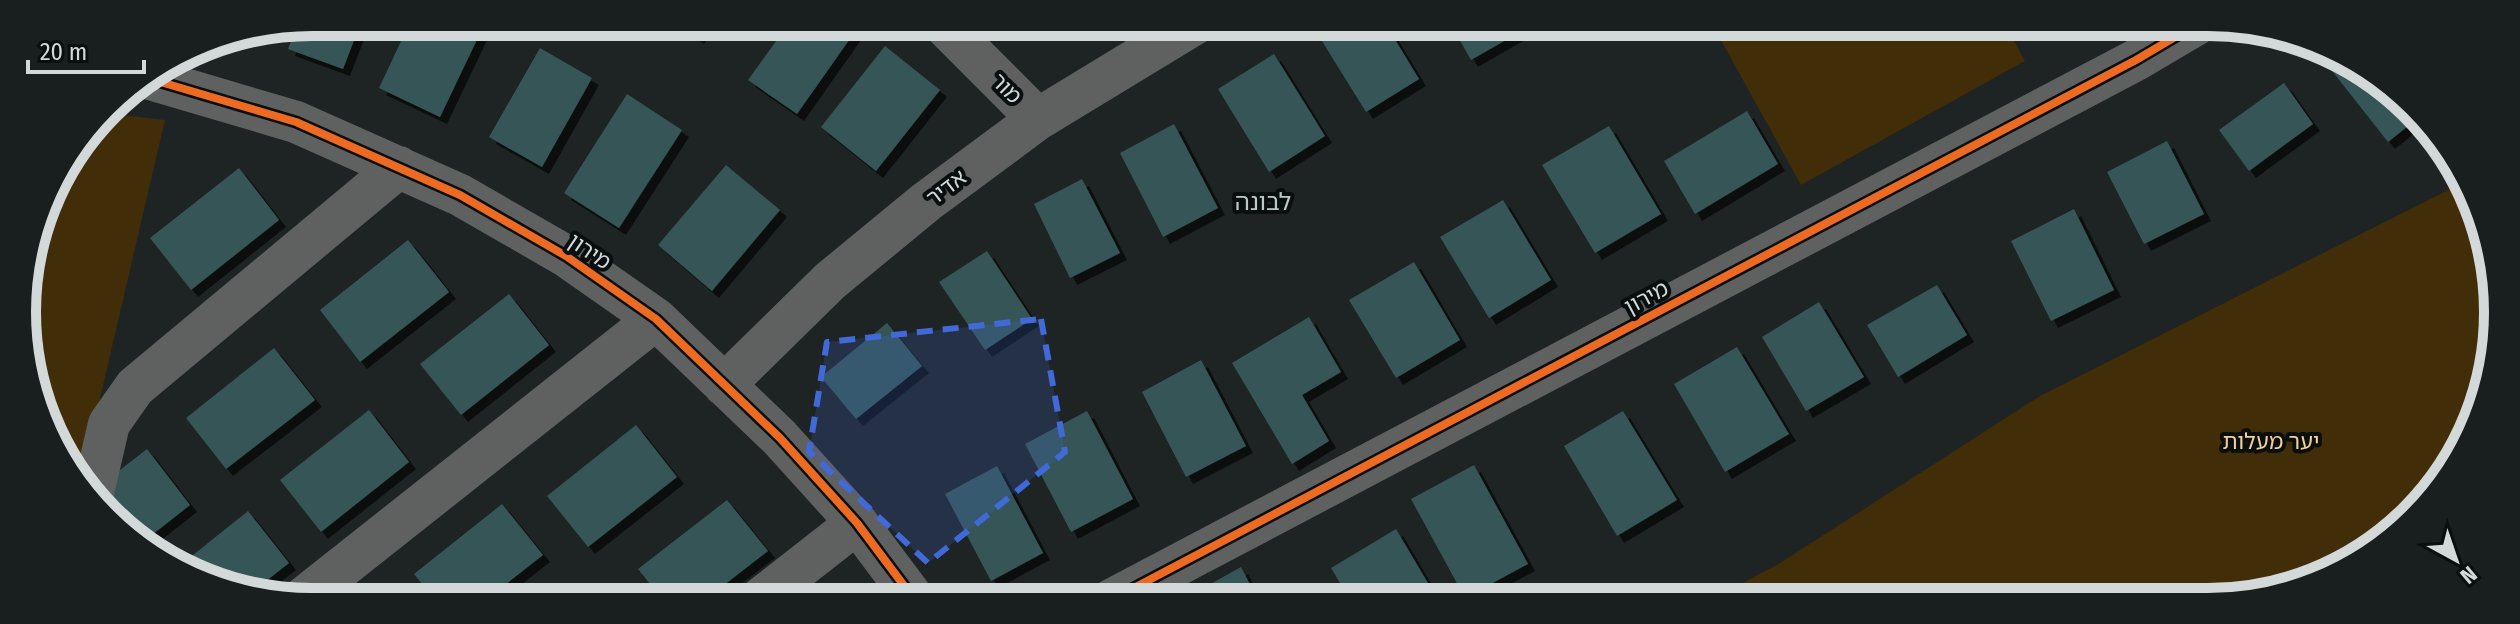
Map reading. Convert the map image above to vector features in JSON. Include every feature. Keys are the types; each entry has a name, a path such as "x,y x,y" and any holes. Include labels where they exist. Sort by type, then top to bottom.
{"street":[{"name":"מור","path":"955,36 1038,119"},
{"name":"אדיר","path":"724,385 830,281 926,202 1038,119 1175,36"},
{"name":"מירון","path":"1134,588 2177,36"},
{"name":"מירון","path":"161,82 296,122 460,195 566,256 656,319 780,438 857,523 906,588"},
{"path":"95,482 109,424 135,387 399,167"},
{"path":"316,588 656,319"},
{"path":"774,588 857,523"}],"highlighted area":[{"path":"1041,319 1065,452 928,563 809,452 827,342"}],"green space":[{"path":"1719,36 2011,36 2025,61 1801,185"},
{"path":"119,115 165,120 84,467 57,418 41,366 37,294 41,258 64,190 104,130"},
{"name":"יער מעלות","path":"2454,187 2456,190 2475,241 2483,294 2482,348 2469,401 2456,434 2427,480 2390,520 2330,560 2279,579 2244,586 2208,588 1733,588 1780,563 2040,396"}],"building":[{"path":"356,36 343,69 288,49 292,37"},
{"path":"403,36 479,36 440,117 379,88"},
{"path":"780,36 852,36 797,114 748,80"},
{"path":"1319,36 1393,36 1419,79 1366,112"},
{"path":"1457,36 1513,36 1471,60"},
{"path":"885,46 940,90 876,171 821,127"},
{"path":"540,48 592,78 542,167 489,137"},
{"path":"1274,54 1325,136 1269,172 1218,89"},
{"path":"2326,63 2390,104 2410,125 2388,142"},
{"path":"2284,83 2313,124 2249,171 2219,130"},
{"path":"627,94 682,130 619,228 564,193"},
{"path":"1747,111 1778,164 1695,214 1664,161"},
{"path":"1174,124 1218,208 1163,237 1120,153"},
{"path":"1609,126 1661,214 1595,253 1542,165"},
{"path":"2167,141 2204,214 2144,244 2107,172"},
{"path":"726,165 780,210 712,291 658,245"},
{"path":"239,168 279,220 191,290 150,238"},
{"path":"1082,179 1120,253 1070,278 1034,204"},
{"path":"1503,200 1551,280 1489,318 1440,237"},
{"path":"2074,209 2114,290 2051,321 2011,241"},
{"path":"408,240 449,292 360,362 320,310"},
{"path":"987,251 1032,319 985,350 939,282"},
{"path":"1414,262 1460,340 1396,378 1349,300"},
{"path":"1937,285 1967,335 1898,377 1867,325"},
{"path":"509,294 549,345 461,415 420,364"},
{"path":"1819,302 1864,377 1806,411 1762,337"},
{"path":"1309,317 1341,372 1302,395 1329,441 1292,464 1232,363"},
{"path":"887,323 922,366 856,419 821,377"},
{"path":"1737,347 1789,434 1725,472 1674,384"},
{"path":"274,348 315,400 226,469 186,418"},
{"path":"1201,360 1246,446 1186,477 1142,392"},
{"path":"369,410 409,462 321,532 280,480"},
{"path":"1087,411 1133,499 1071,532 1025,444"},
{"path":"1623,411 1677,500 1617,536 1564,446"},
{"path":"636,425 677,477 588,547 547,496"},
{"path":"147,449 190,505 151,536 130,520 99,487"},
{"path":"1474,465 1528,564 1484,588 1460,588 1411,499"},
{"path":"997,466 1043,553 991,581 945,494"},
{"path":"727,500 768,551 720,588 653,588 638,569"},
{"path":"502,504 543,555 501,588 425,588 414,574"},
{"path":"248,511 289,563 263,584 188,559"},
{"path":"1396,529 1431,588 1343,588 1331,568"},
{"path":"1241,567 1252,588 1203,588"}],"cycle path":[{"path":"1134,588 2177,36"},
{"path":"161,82 296,122 460,195 566,256 656,319 780,438 857,523 906,588"}],"district":[{"name":"לבונה","path":"1263,202"}]}
